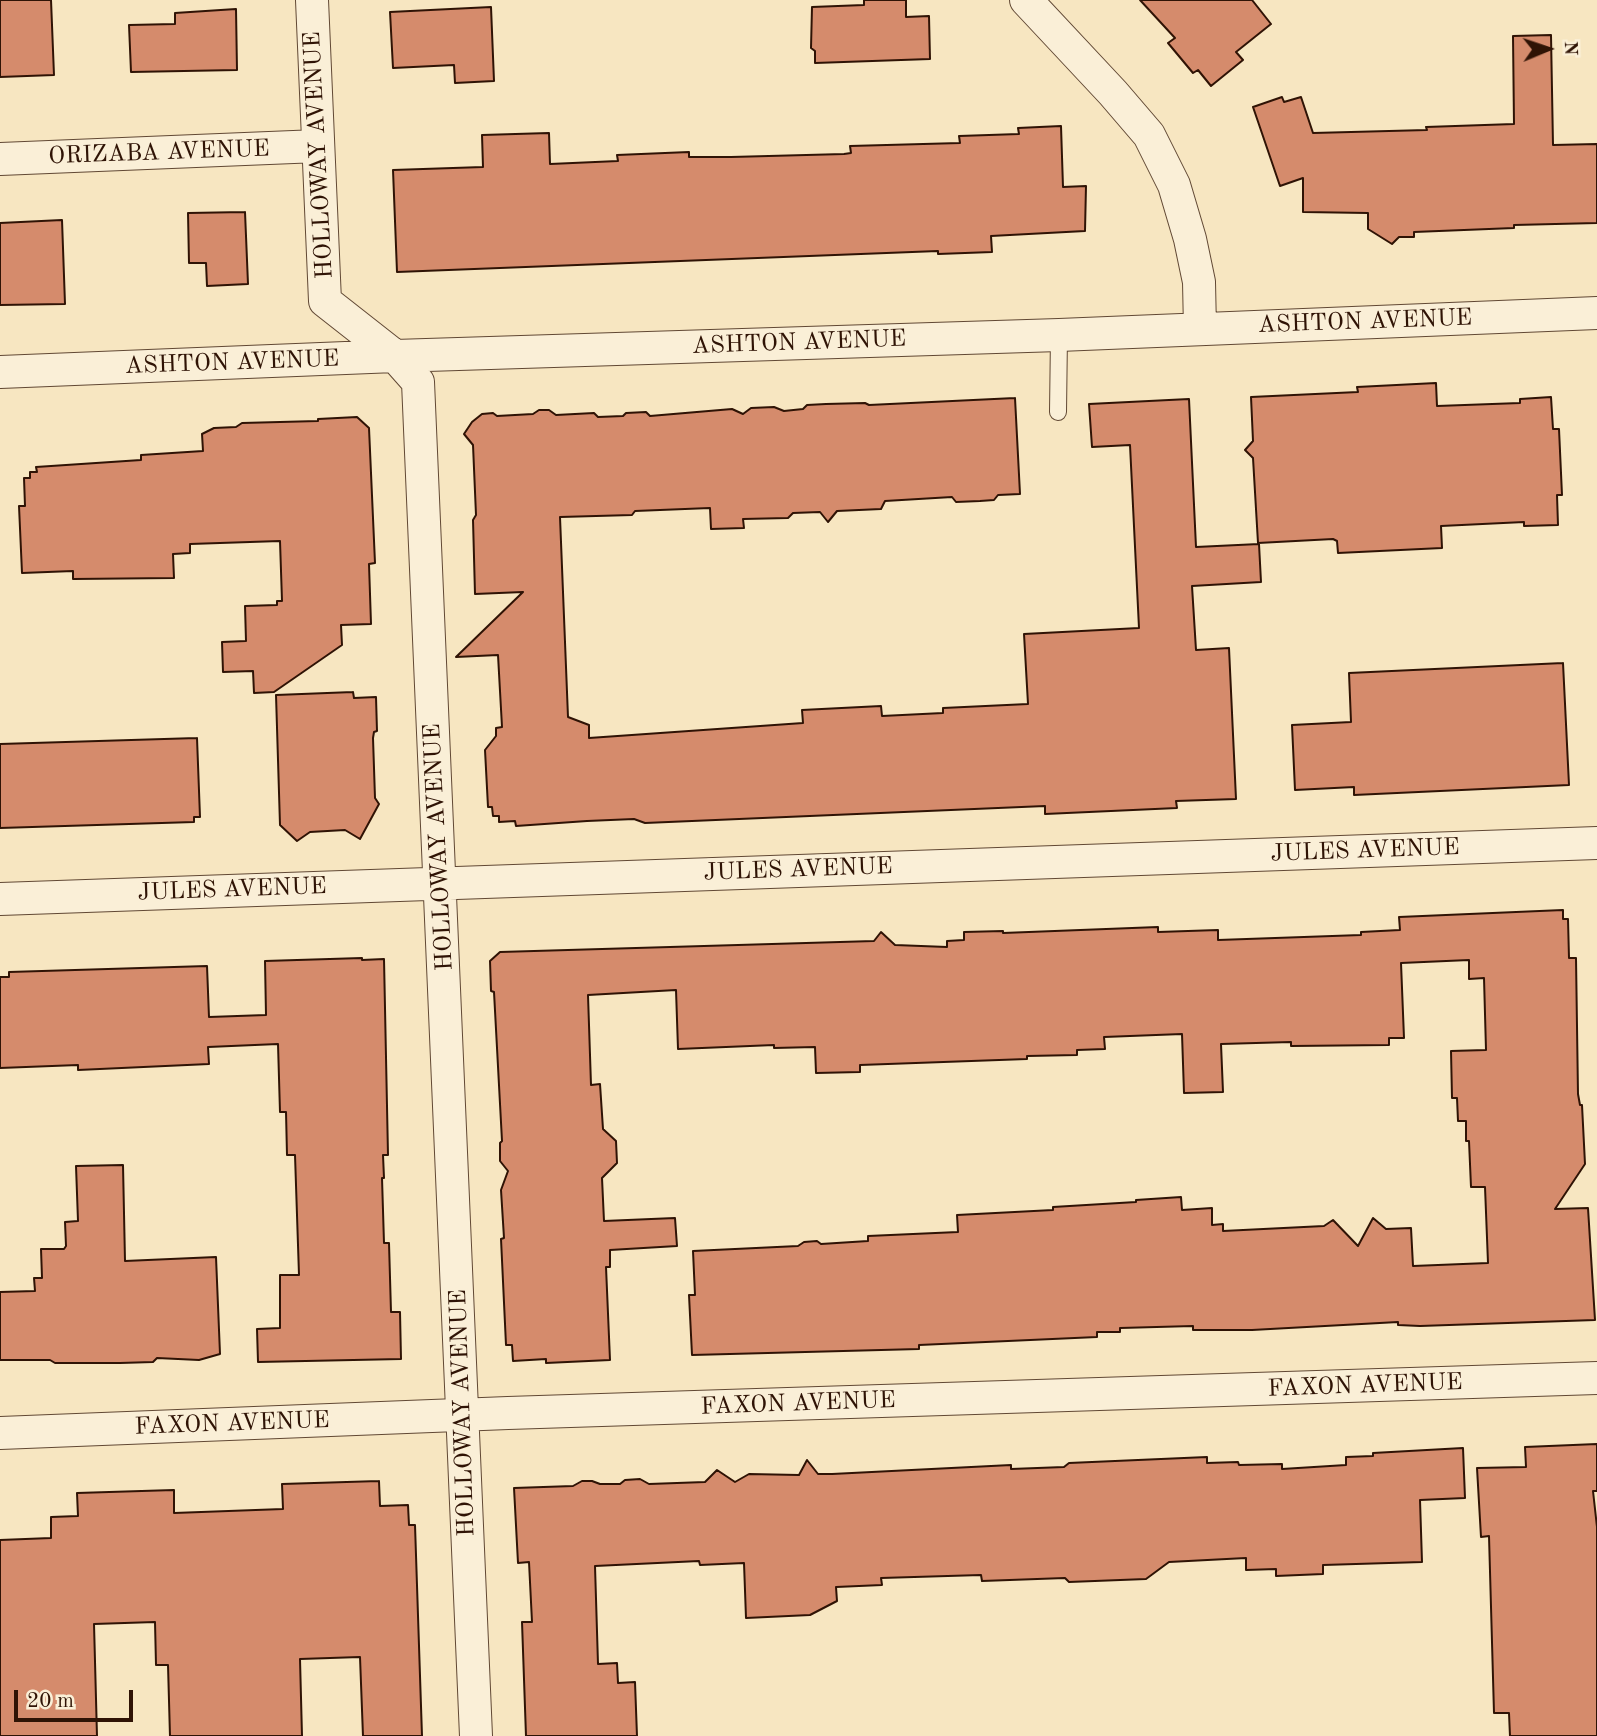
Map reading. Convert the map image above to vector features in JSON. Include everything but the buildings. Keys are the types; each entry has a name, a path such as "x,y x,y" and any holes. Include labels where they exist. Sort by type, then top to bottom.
{"street":[{"name":"HOLLOWAY AVENUE","path":"312,0 325,301 395,356 418,382 476,1736"},
{"path":"1026,0 1114,93 1149,135 1174,185 1190,239 1199,282 1200,329"},
{"name":"ORIZABA AVENUE","path":"0,159 318,146"},
{"name":"ASHTON AVENUE","path":"0,372 395,356 1059,335 1597,313"},
{"name":"JULES AVENUE","path":"0,899 1597,843"},
{"name":"FAXON AVENUE","path":"0,1433 1597,1378"}],"lane":[{"path":"1058,412 1059,335"}]}
